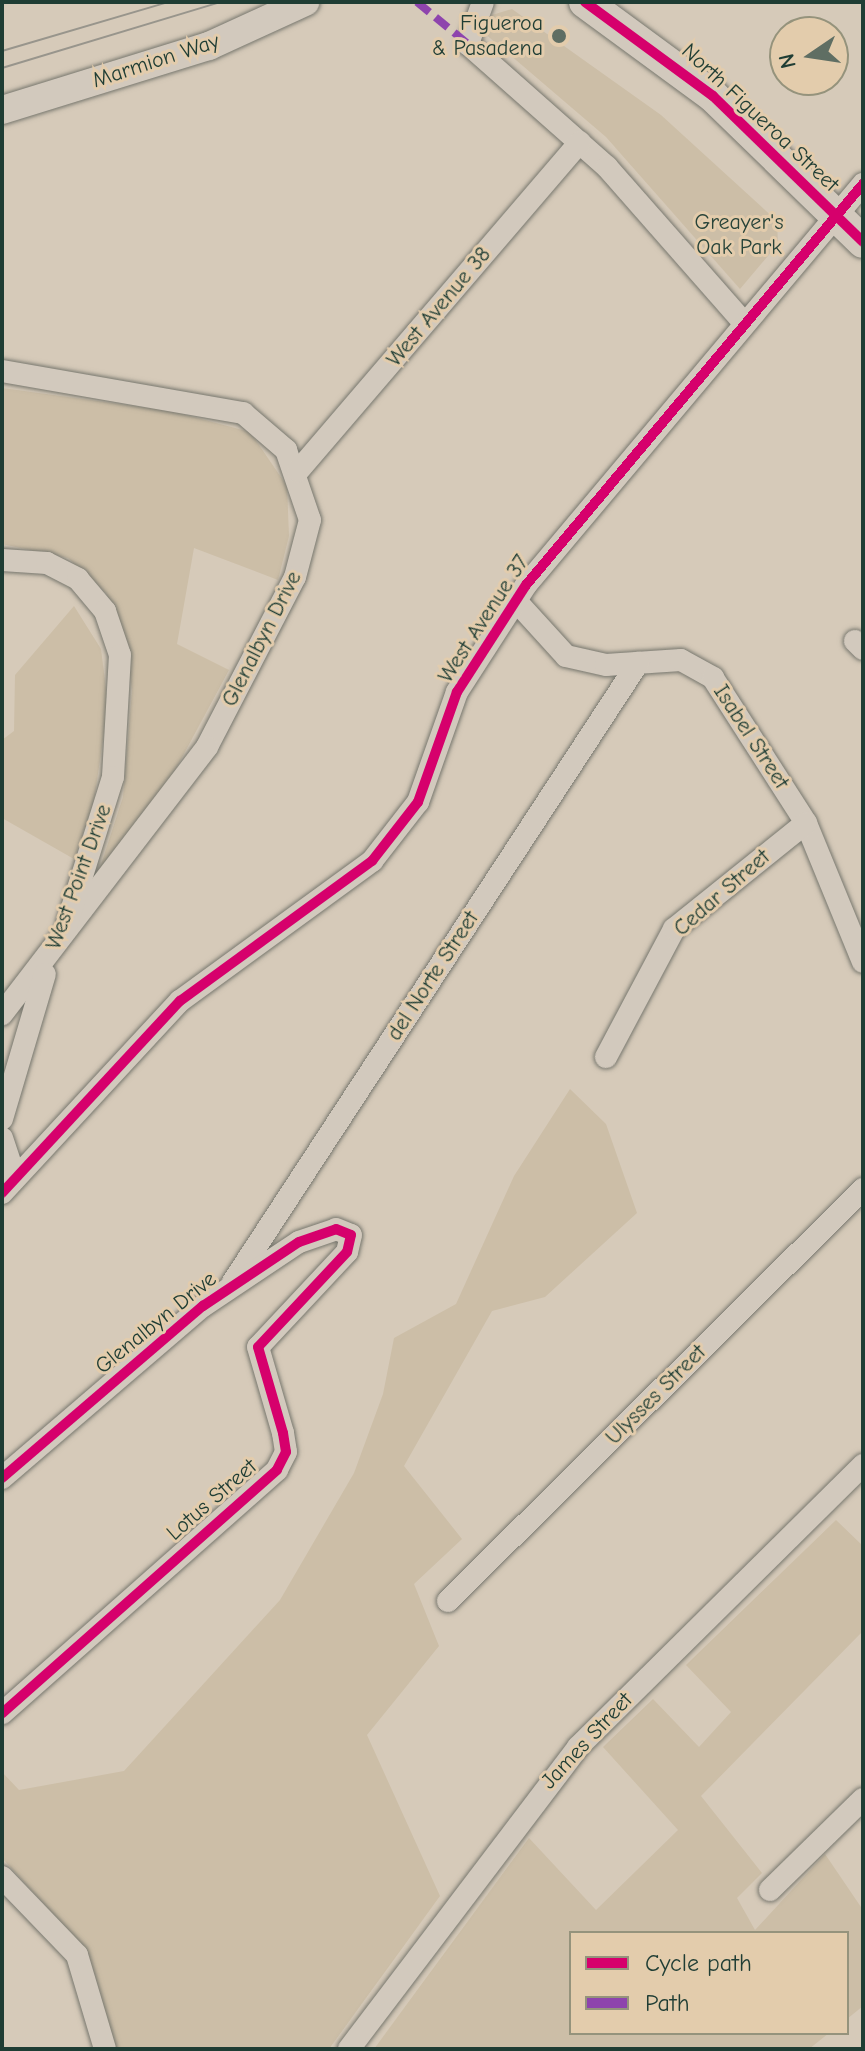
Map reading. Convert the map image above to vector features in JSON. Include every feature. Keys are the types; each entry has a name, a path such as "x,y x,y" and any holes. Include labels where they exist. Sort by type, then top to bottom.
{"main road":[{"name":"North Figueroa Street","path":"585,2 713,96 863,242"}],"street":[{"name":"Marmion Way","path":"2,110 209,46 305,2"},
{"path":"483,2 468,44 580,142 743,322"},
{"name":"West Avenue 38","path":"298,471 580,142"},
{"name":"West Avenue 37","path":"8,1185 215,969 372,861 418,802 457,692 516,601 743,322 863,184"},
{"name":"Glenalbyn Drive","path":"2,371 219,404 265,428 298,471 310,520 288,590 180,788 51,956 2,1014"},
{"name":"West Point Drive","path":"2,560 47,563 78,579 105,611 120,655 104,821 51,956 2,1119"},
{"name":"Isabel Street","path":"516,601 566,656 638,663 681,660 713,678 806,823 863,962"},
{"name":"del Norte Street","path":"228,1289 638,663"},
{"name":"Cedar Street","path":"606,1057 674,929 806,823"},
{"path":"2,1138 8,1185"},
{"name":"Ulysses Street","path":"448,1601 863,1189"},
{"name":"Glenalbyn Drive","path":"2,1478 228,1289 316,1234 336,1229 351,1235"},
{"name":"Lotus Street","path":"2,1713 277,1470 283,1433 258,1347 347,1252 351,1235"},
{"name":"James Street","path":"349,2049 578,1747 863,1465"},
{"path":"770,1890 863,1799"},
{"path":"2,1877 77,1955 105,2049"}],"green space":[{"name":"Greayer's Oak Park","path":"512,9 661,115 777,221 778,244 740,289 606,137 483,32 492,15"},
{"path":"2,388 171,411 250,432 287,486 289,536 278,580 194,548 177,644 229,670 172,776 98,874 123,797 132,691 125,635 106,593 68,558 2,544"},
{"path":"74,606 101,649 108,705 94,801 74,859 2,818 2,740 14,731 15,675"},
{"path":"570,1089 606,1124 637,1213 545,1297 492,1311 404,1466 462,1539 414,1584 439,1646 367,1735 440,1896 329,2049 113,2049 93,1973 66,1928 2,1858 2,1772 19,1790 124,1771 280,1600 354,1473 383,1394 394,1338 456,1304 514,1176"},
{"path":"836,1520 863,1546 863,1631 701,1796 762,1873 737,1898 755,1930 825,1854 863,1910 863,2006 849,2017 849,1931 569,1931 569,2035 826,2035 809,2049 374,2049 529,1838 596,1910 678,1830 603,1747 653,1699 699,1747 731,1712 686,1665"}],"tram line":[{"path":"2,51 168,2"},
{"path":"2,68 220,2"}],"marked path":[{"path":"417,2 468,44"}],"cycle path":[{"path":"585,2 713,96 863,242"},
{"path":"2,1193 180,1001 372,861 418,802 457,692 526,585 863,184"},
{"path":"2,1478 203,1306 299,1242 336,1229 351,1235 347,1252 258,1347 286,1452 277,1470 2,1713"}],"place":[{"name":"Figueroa & Pasadena","path":"559,36"}]}
